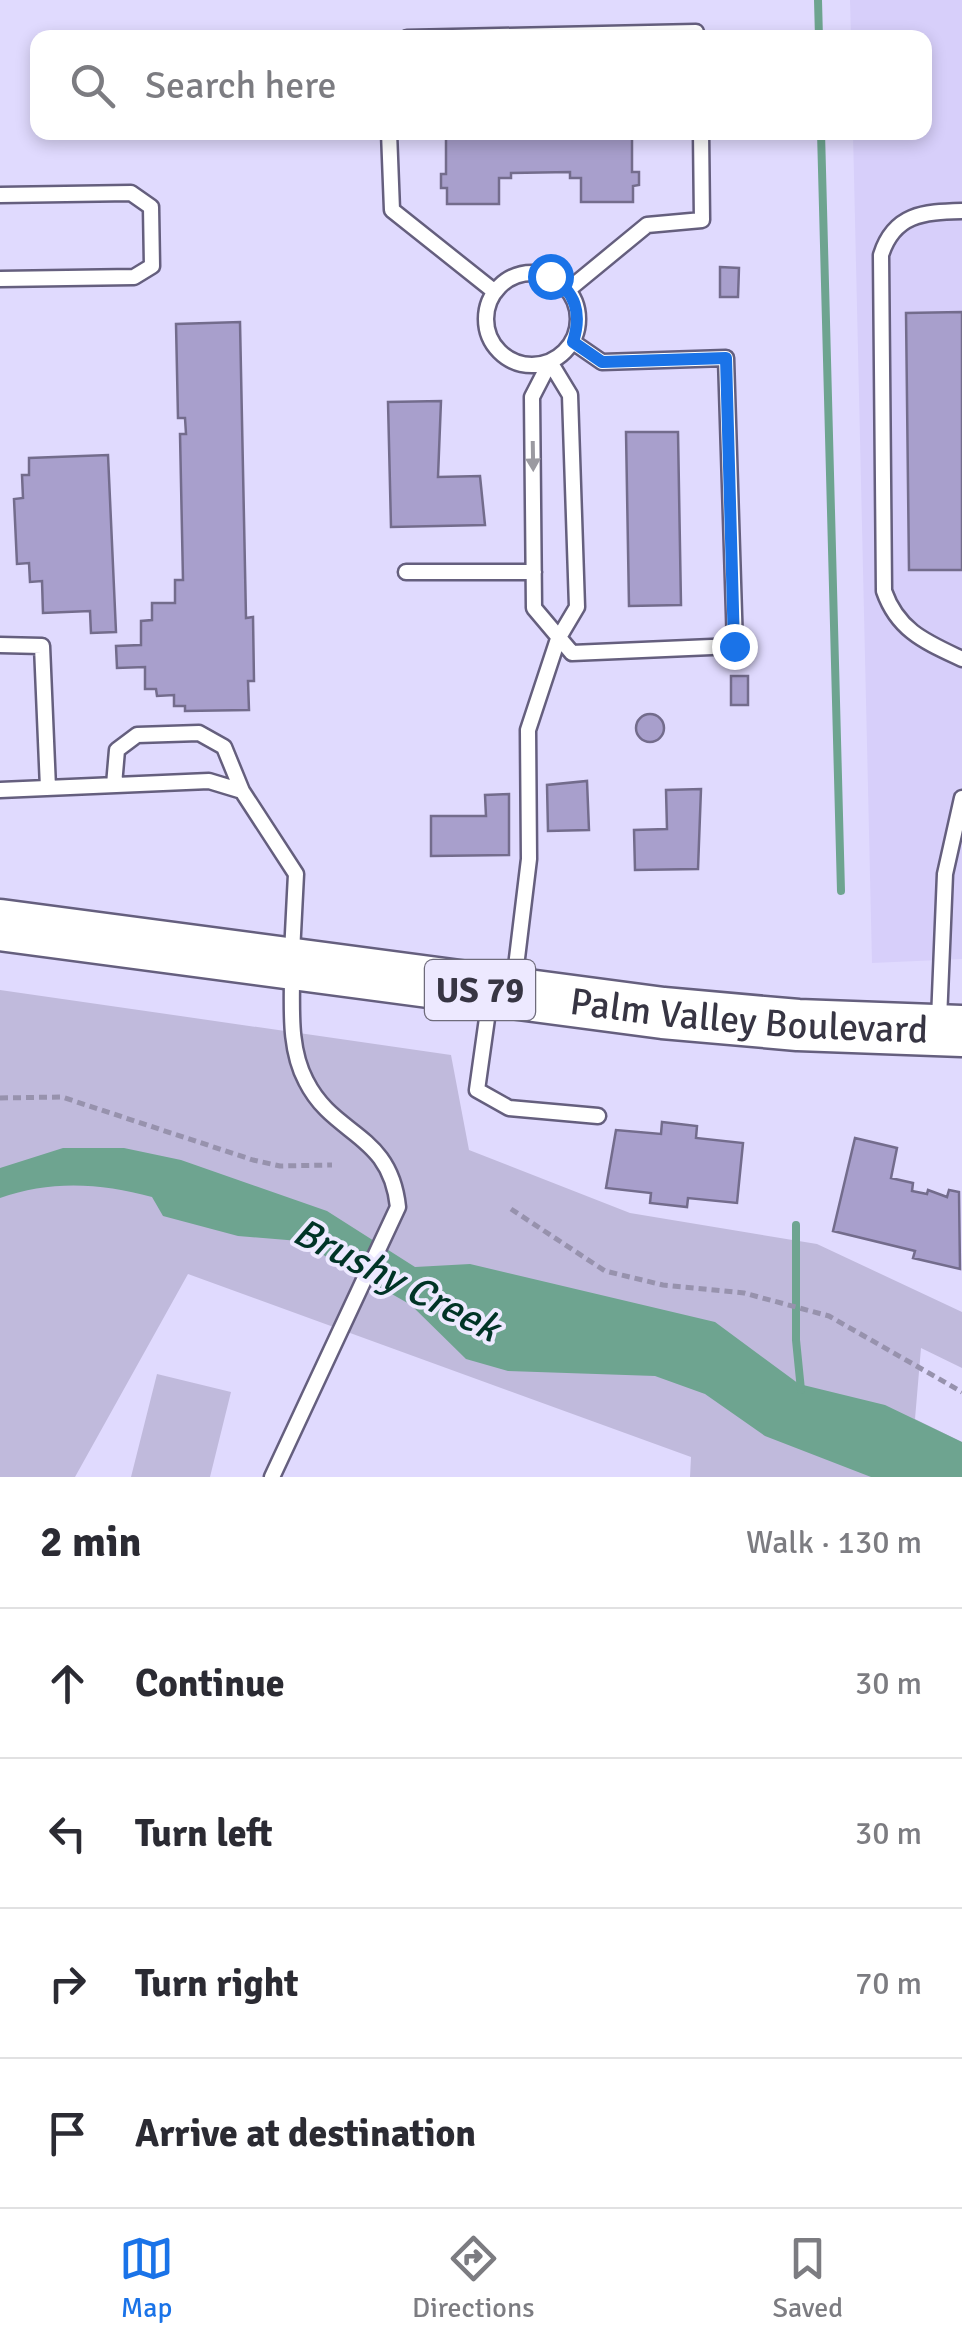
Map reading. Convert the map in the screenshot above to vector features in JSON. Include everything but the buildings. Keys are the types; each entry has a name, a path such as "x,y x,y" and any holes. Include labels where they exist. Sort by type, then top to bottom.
{"highway":[{"name":"Palm Valley Boulevard","path":"0,925 292,966 798,1025 951,1030"}],"lane":[{"path":"389,140 392,210 495,292"},
{"path":"568,290 648,226 702,220 701,140"},
{"path":"0,195 131,193 151,207 152,266 134,276 0,278"},
{"path":"962,211 921,212 906,218 893,229 881,256 884,591 896,620 907,631 962,659"},
{"path":"550,362 520,364 496,348 486,320 495,292 518,275 550,276 568,290 578,312 573,342 550,362 532,397 534,608 572,653 734,646 726,358 602,362 573,342"},
{"path":"550,362 570,395 577,607 558,639 528,730 529,860 502,992 476,1090 509,1108 598,1116"},
{"path":"406,572 534,572"},
{"path":"0,645 42,646 48,788"},
{"path":"114,785 117,750 137,735 200,733 224,747 242,790 296,874 293,1029 305,1080 323,1108 382,1156 395,1182 395,1220 358,1285 272,1477"},
{"path":"0,790 209,781 242,790"},
{"path":"951,1030 945,874 962,798"}],"path":[{"path":"0,1098 62,1097 267,1163 332,1165"},
{"path":"511,1209 605,1271 663,1285 744,1293 829,1316 962,1392"}],"shaded area":[{"path":"850,0 962,0 962,959 872,963 853,140 932,140 932,30 851,30"},
{"path":"0,990 451,1055 469,1150 630,1213 817,1244 962,1312 962,1368 921,1348 915,1419 962,1442 962,1477 690,1477 691,1457 188,1274 75,1477 0,1477"},
{"path":"157,1374 231,1392 210,1477 131,1477"}],"water":[{"name":"Brushy Creek","path":"63,1148 124,1148 181,1160 327,1211 415,1267 470,1264 715,1322 799,1384 885,1405 962,1442 962,1477 871,1477 765,1436 705,1394 655,1376 508,1371 466,1359 411,1305 299,1241 238,1236 163,1216 152,1197 76,1185 38,1188 0,1198 0,1168"}],"waterway":[{"path":"818,0 819,30"},
{"path":"821,140 841,891"},
{"path":"796,1225 796,1340 801,1390"}],"route":[{"path":"550,276 573,297 578,312 573,342 602,362 726,358 734,646"}]}
